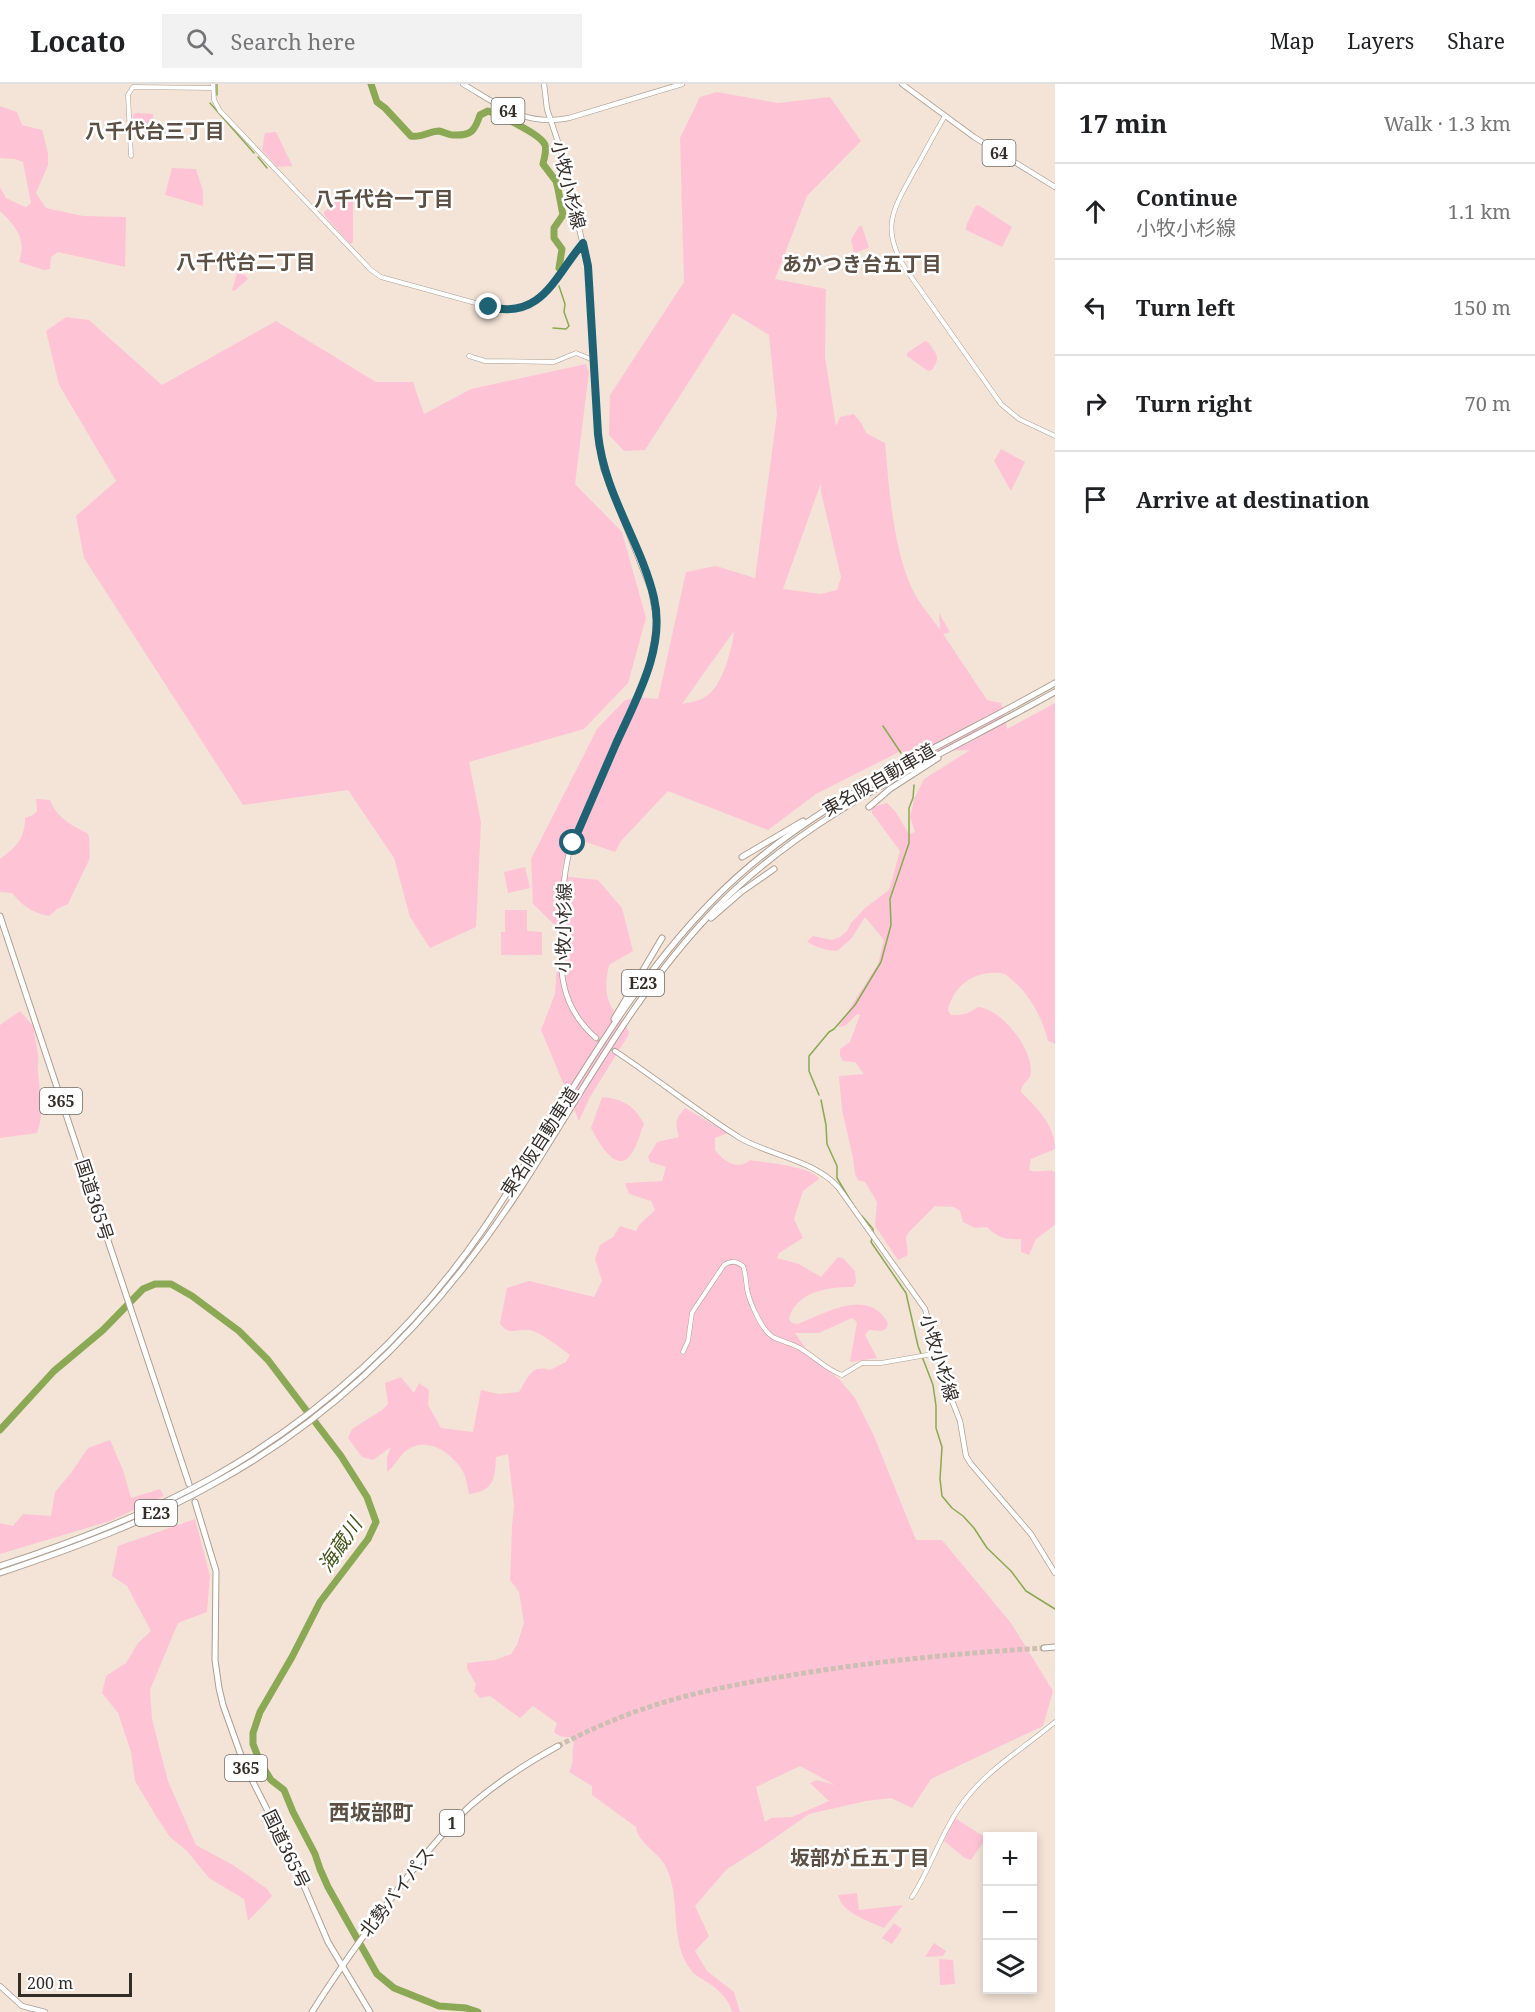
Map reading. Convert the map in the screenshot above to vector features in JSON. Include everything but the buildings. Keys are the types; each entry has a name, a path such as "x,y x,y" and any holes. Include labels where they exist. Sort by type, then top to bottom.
{"highway":[{"name":"東名阪自動車道","path":"0,1573 93,1540 184,1500 245,1466 298,1426 380,1353 468,1250 645,980 711,902 768,850 808,821 851,794 1055,683"},
{"name":"東名阪自動車道","path":"0,1566 101,1530 184,1492 242,1460 339,1399 411,1330 456,1280 517,1193 628,1018 682,945 734,890 791,842 871,791 1055,692"},
{"path":"869,807 890,789 970,738"},
{"path":"742,857 851,794"},
{"path":"682,945 730,901 774,869"},
{"name":"国道365号","path":"0,915 189,1484"},
{"path":"591,1060 662,938"},
{"name":"国道365号","path":"195,1502 216,1571 216,1671 224,1705 244,1764 296,1867 328,1942 369,2012"},
{"path":"1044,1648 1055,1647"},
{"name":"北勢バイパス","path":"312,2012 348,1956 433,1845 458,1818 508,1776 558,1746"}],"main road":[{"name":"64","path":"463,84 524,118 551,121 682,84"},
{"name":"小牧小杉線","path":"544,84 547,109 560,148 588,266 601,460 651,590 657,620 648,672 566,863 561,927 561,976 572,1010 596,1038"},
{"name":"64","path":"902,84 1002,155 1055,187"},
{"name":"小牧小杉線","path":"615,1051 740,1137 764,1150 824,1174 838,1187 919,1300 930,1323 946,1385 960,1421 966,1456 1031,1534 1055,1573"},
{"path":"0,1986 22,2006 45,2012"}],"street":[{"path":"131,156 128,95 133,87 213,86 214,100 220,111 365,264 381,277 501,310 519,309 549,290 583,243"},
{"path":"945,116 895,207 891,228 895,251 1001,404 1019,419 1055,436"},
{"path":"469,356 485,362 554,362 576,353 594,360"},
{"path":"683,1352 688,1341 692,1313 724,1266 734,1261 743,1266 749,1295 764,1328 771,1336 812,1356 831,1371 842,1375 862,1363 881,1363 938,1353"},
{"path":"912,1898 951,1821 967,1797 984,1779 1055,1722"}],"shaded area":[{"path":"717,92 778,103 830,97 861,141 807,196 775,279 826,289 825,357 836,426 840,417 854,414 866,433 885,443 899,552 919,602 940,630 939,613 950,632 943,634 987,700 1001,703 1007,729 1055,703 1055,1044 1048,1041 1042,1022 1027,996 1005,974 986,973 969,980 956,992 948,1010 951,1015 959,1015 978,1007 987,1009 1006,1022 1027,1052 1031,1075 1021,1092 1039,1111 1048,1125 1052,1132 1055,1149 1031,1159 1029,1170 1055,1172 1055,1225 1036,1239 1029,1255 1021,1252 1021,1239 1002,1238 987,1227 975,1228 963,1222 960,1211 954,1207 935,1206 908,1233 906,1238 908,1255 898,1260 875,1226 877,1202 865,1182 858,1180 855,1174 842,1110 839,1076 864,1074 855,1062 843,1061 840,1056 840,1049 850,1042 860,1015 857,1014 845,1026 838,1027 878,964 884,940 865,917 851,939 837,951 821,948 807,941 813,936 832,940 840,937 865,908 889,890 900,851 872,813 872,807 887,803 895,811 909,834 915,832 910,817 914,799 924,779 970,750 899,752 816,794 768,830 668,791 621,841 615,852 572,837 561,876 598,880 622,908 633,951 609,965 606,981 609,1001 613,1010 626,1025 629,1034 590,1097 579,1121 541,1030 555,994 559,929 533,904 531,859 597,729 624,701 635,697 658,699 686,572 716,566 755,578 777,414 769,335 733,313 645,450 624,451 609,435 610,395 684,282 680,138 700,97","holes":["821,483 821,492 841,577 837,590 821,594 783,589","734,631 731,648 716,685 703,698 682,704"]},
{"path":"0,106 17,112 22,125 42,130 48,153 48,165 36,193 46,208 83,216 126,217 125,267 58,252 51,257 50,269 44,270 19,262 21,240 11,222 0,211 0,187 6,198 26,207 31,203 23,162 0,158"},
{"path":"135,113 153,114 154,132 134,130 133,115"},
{"path":"276,132 292,166 277,167 262,150 265,133"},
{"path":"172,168 196,169 203,191 203,206 165,195"},
{"path":"350,195 353,198 353,242 350,244 324,215 324,212 335,202"},
{"path":"978,205 1012,227 1002,247 966,230 975,207"},
{"path":"859,226 862,226 869,248 854,253 851,240"},
{"path":"237,273 245,275 248,279 234,291 232,290"},
{"path":"66,317 89,320 162,385 276,321 376,382 413,382 424,414 471,389 586,364 589,372 575,484 622,532 646,618 628,683 584,729 469,762 481,822 476,927 430,948 410,917 394,858 348,790 243,805 84,558 76,516 116,481 59,385 46,331"},
{"path":"925,341 937,356 932,370 928,371 907,356 907,353"},
{"path":"1001,449 1025,462 1011,491 994,461"},
{"path":"36,799 50,800 61,816 89,836 90,858 68,904 49,916 28,908 12,893 0,892 0,859 18,842 23,832 25,818 37,811"},
{"path":"525,867 530,888 508,893 504,872"},
{"path":"505,910 527,910 527,931 542,932 542,955 501,955 501,932 505,932"},
{"path":"20,1011 34,1027 41,1118 37,1133 0,1138 0,1025"},
{"path":"602,1097 616,1099 627,1104 644,1124 636,1145 627,1159 621,1161 609,1155 591,1128"},
{"path":"685,1108 728,1133 715,1138 715,1150 731,1163 741,1165 750,1160 788,1166 807,1171 819,1179 803,1191 794,1219 803,1238 779,1253 777,1258 799,1264 821,1277 838,1257 844,1259 855,1271 856,1282 853,1287 815,1292 799,1302 789,1319 792,1323 798,1324 834,1309 858,1305 869,1306 880,1312 888,1323 886,1329 869,1330 865,1335 877,1358 850,1362 857,1322 852,1318 819,1333 795,1333 815,1361 839,1379 855,1398 874,1436 916,1540 942,1540 1011,1623 1053,1691 1043,1726 931,1779 912,1808 891,1798 866,1801 809,1814 727,1869 695,1906 709,1936 695,1951 707,1971 734,1992 740,2012 732,2012 724,1997 693,1973 684,1958 677,1933 671,1880 663,1862 641,1838 636,1827 592,1795 592,1786 569,1772 574,1742 571,1737 556,1734 554,1732 557,1723 533,1706 520,1718 490,1696 480,1698 474,1691 476,1684 467,1669 467,1663 495,1660 511,1654 517,1645 524,1623 519,1592 510,1580 514,1506 508,1454 496,1457 492,1483 484,1490 469,1494 462,1470 455,1461 436,1447 420,1445 413,1447 404,1453 387,1472 387,1457 391,1447 373,1460 362,1457 348,1438 352,1429 388,1404 385,1383 401,1377 414,1393 419,1383 429,1390 428,1405 441,1428 473,1432 481,1390 499,1394 519,1392 534,1371 550,1370 566,1362 570,1355 539,1334 529,1330 510,1331 503,1327 500,1323 507,1288 529,1281 594,1297 602,1281 595,1259 600,1245 613,1237 620,1226 636,1231 655,1210 651,1201 629,1194 625,1183 662,1181 666,1167 650,1162 648,1157 657,1142 679,1137 677,1121","holes":["800,1766 835,1785 817,1780 810,1783 829,1801 792,1817 771,1818 765,1822 756,1787"]},
{"path":"110,1440 123,1470 131,1498 160,1489 164,1496 110,1521 0,1554 0,1523 13,1526 23,1514 51,1516 55,1492 88,1448"},
{"path":"195,1519 210,1576 207,1612 178,1623 150,1690 152,1719 168,1781 196,1845 233,1865 266,1888 272,1896 248,1921 244,1899 209,1878 187,1851 170,1837 156,1816 135,1781 131,1752 118,1713 102,1693 106,1676 126,1663 138,1643 151,1631 127,1586 112,1576 118,1546"},
{"path":"955,1818 983,1836 983,1842 971,1860 965,1858 944,1841"},
{"path":"857,1893 859,1910 903,1905 884,1928 850,1912 840,1901 838,1895"},
{"path":"894,1923 902,1929 892,1944 882,1938"},
{"path":"934,1943 946,1951 943,1956 925,1957"},
{"path":"939,1959 953,1960 955,1984 940,1985"}],"waterway":[{"path":"217,84 217,95"},
{"path":"371,84 377,102 411,136 439,131 451,135 469,133 476,125 480,115 488,111 519,125 542,141 546,150 543,164 556,181 563,215 554,228 554,238 562,249 559,268"},
{"path":"210,103 254,153"},
{"path":"258,157 267,168"},
{"path":"553,328 566,329 569,326 559,286"},
{"path":"883,726 901,753"},
{"path":"819,1095 809,1071 809,1056 855,1005 881,962 891,925 890,899 909,843 909,808 914,785"},
{"path":"821,1100 827,1144 837,1166 837,1178 855,1208"},
{"path":"862,1216 873,1229 873,1234"},
{"path":"872,1238 871,1242 906,1293 918,1346 933,1385 936,1428 942,1447 940,1479 942,1496 974,1528 987,1548 1011,1571 1026,1591 1055,1609"},
{"name":"海蔵川","path":"0,1430 54,1371 103,1330 143,1289 155,1284 171,1284 192,1296 239,1331 268,1360 341,1456 367,1497 376,1522 368,1539 320,1602 260,1712 253,1733 253,1744 271,1780 284,1790 328,1887 377,1974 394,1988 439,2006 466,2008 478,2012"}],"tunnel":[{"path":"596,1038 615,1051"},
{"path":"558,1746 602,1725 646,1708 682,1697 737,1685 886,1662 1044,1648"}],"district":[{"name":"八千代台三丁目","path":"155,131"},
{"name":"八千代台一丁目","path":"384,199"},
{"name":"八千代台二丁目","path":"246,262"},
{"name":"あかつき台五丁目","path":"862,264"},
{"name":"西坂部町","path":"371,1813"},
{"name":"坂部が丘五丁目","path":"860,1858"}],"route":[{"path":"489,307 511,310 527,306 549,290 583,243 588,266 601,460 654,598 657,620 648,672 573,843"}]}
